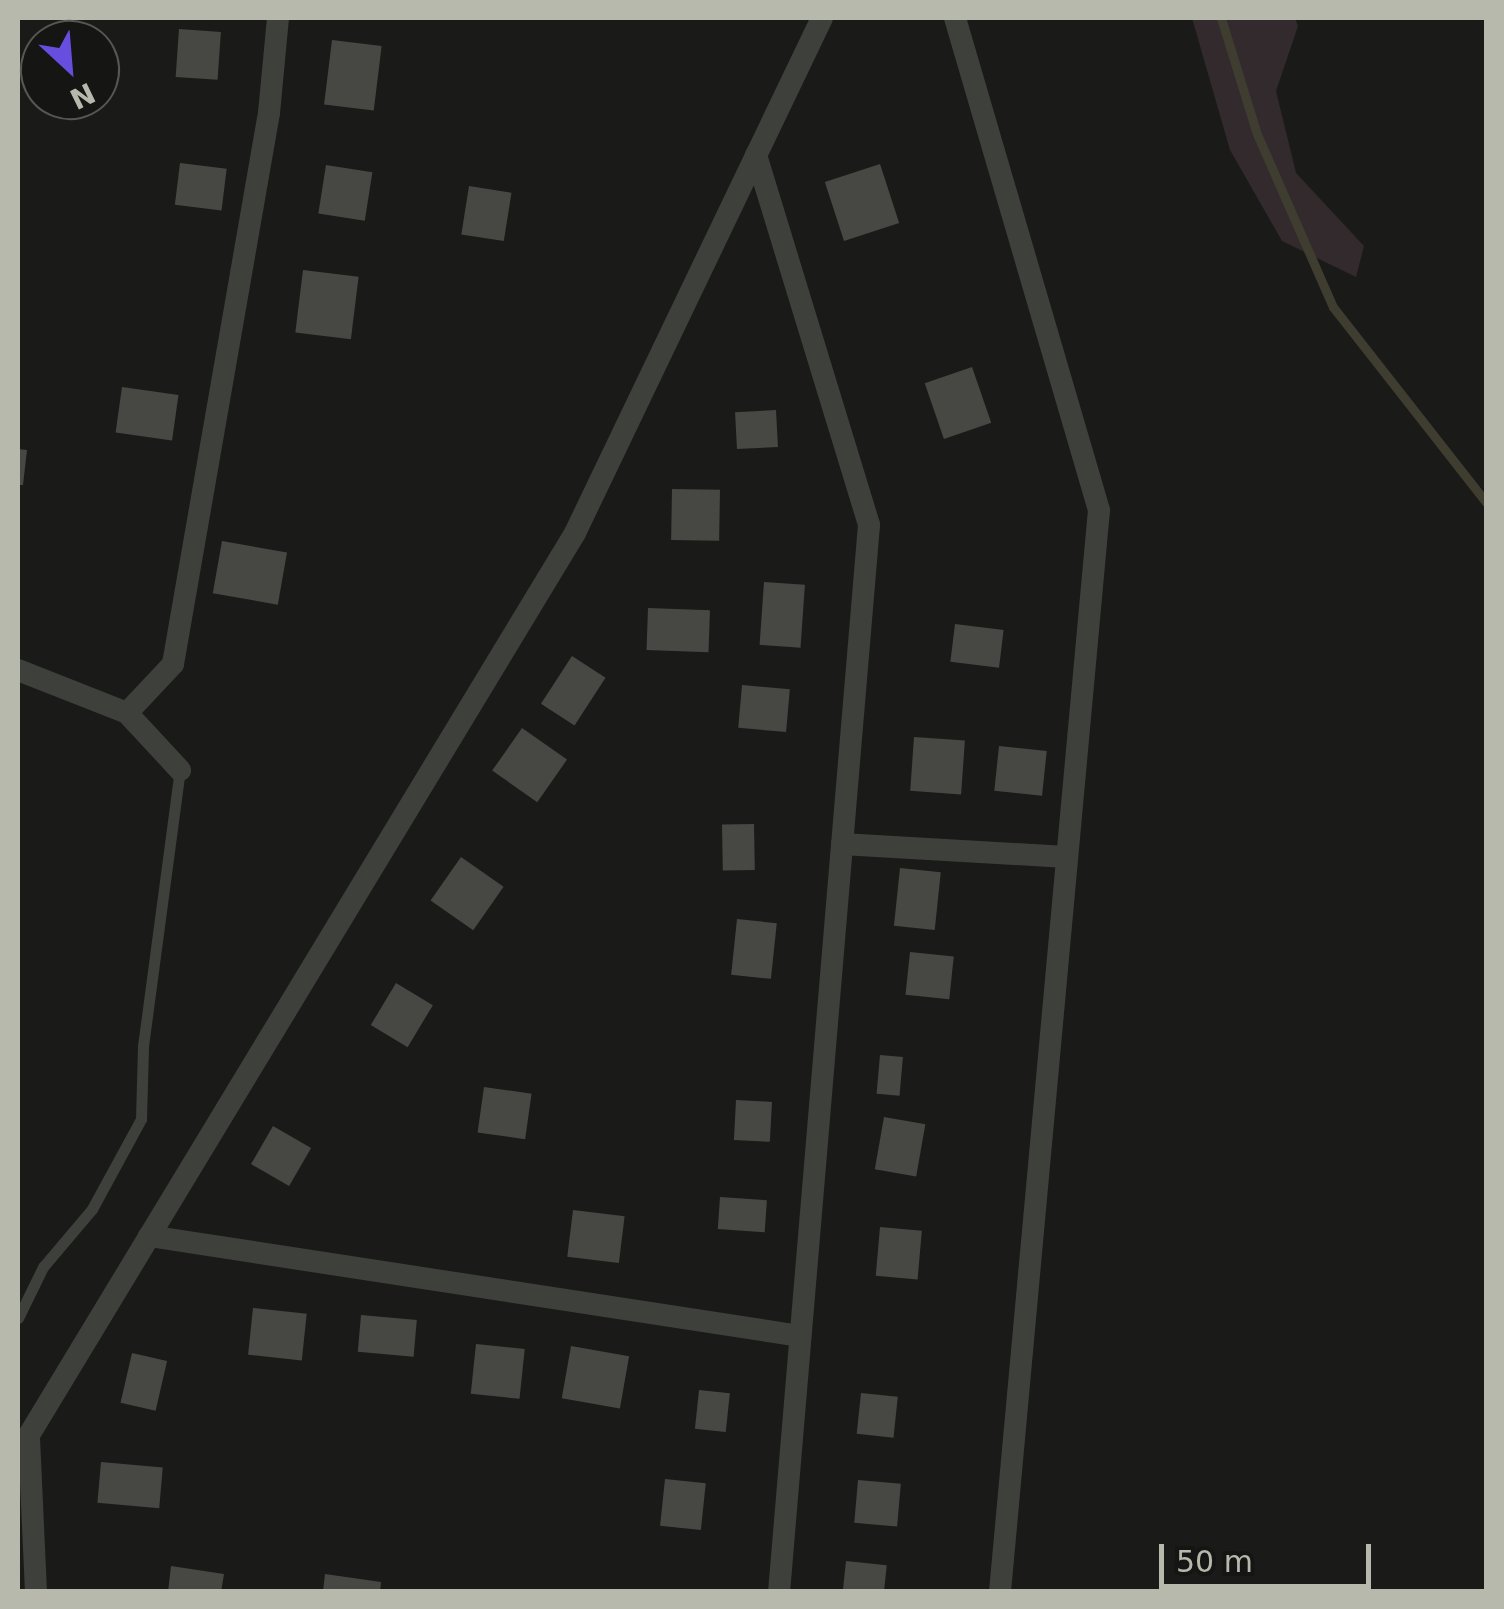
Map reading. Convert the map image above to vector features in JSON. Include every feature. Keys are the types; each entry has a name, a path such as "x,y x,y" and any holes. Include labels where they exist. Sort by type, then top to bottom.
{"street":[{"path":"128,712 174,664 269,112 278,18"},
{"path":"36,1592 28,1436 575,533 822,18"},
{"path":"956,18 1099,510 1000,1592"},
{"path":"756,155 869,525 779,1592"},
{"path":"18,670 128,712 180,770"},
{"path":"842,844 1067,857"},
{"path":"150,1236 800,1336"}],"lane":[{"path":"18,1318 43,1267 92,1208 141,1120 143,1046 180,770"}],"shaded area":[{"path":"1192,18 1295,18 1298,26 1276,91 1296,173 1364,246 1356,277 1282,241 1230,150"}],"building":[{"path":"179,29 221,32 218,80 176,77"},
{"path":"332,40 382,46 374,111 324,105"},
{"path":"180,163 227,169 222,210 175,205"},
{"path":"880,164 899,223 844,241 825,182"},
{"path":"326,165 372,172 365,221 318,213"},
{"path":"469,186 511,193 504,241 461,234"},
{"path":"303,270 359,277 351,339 295,333"},
{"path":"972,367 991,423 944,439 925,383"},
{"path":"122,387 178,395 172,440 116,433"},
{"path":"776,410 778,447 737,449 735,412"},
{"path":"18,449 27,450 23,485 18,485"},
{"path":"672,489 720,490 719,541 671,540"},
{"path":"222,541 287,552 278,605 213,593"},
{"path":"764,582 805,585 801,648 760,645"},
{"path":"648,608 710,610 708,652 647,650"},
{"path":"955,624 1004,630 999,668 950,662"},
{"path":"572,656 606,678 575,726 541,704"},
{"path":"742,685 790,689 786,732 738,728"},
{"path":"522,728 567,760 537,802 492,771"},
{"path":"914,737 965,741 961,794 910,791"},
{"path":"999,746 1047,751 1042,796 994,791"},
{"path":"754,824 755,870 723,871 722,825"},
{"path":"461,857 504,887 473,930 431,900"},
{"path":"900,868 941,872 935,930 894,926"},
{"path":"737,919 777,923 771,979 731,975"},
{"path":"910,952 954,957 949,999 906,995"},
{"path":"396,983 433,1005 408,1047 371,1025"},
{"path":"880,1055 903,1057 900,1096 877,1094"},
{"path":"484,1087 532,1094 525,1139 478,1133"},
{"path":"736,1100 772,1102 770,1142 734,1140"},
{"path":"884,1117 925,1124 916,1176 875,1169"},
{"path":"273,1126 311,1148 289,1186 251,1164"},
{"path":"720,1197 767,1200 765,1232 718,1229"},
{"path":"573,1210 625,1216 619,1263 567,1257"},
{"path":"880,1227 922,1231 918,1279 876,1276"},
{"path":"253,1308 307,1314 302,1360 248,1355"},
{"path":"361,1315 417,1320 414,1357 358,1352"},
{"path":"476,1344 525,1349 520,1399 471,1394"},
{"path":"571,1346 629,1356 620,1408 562,1398"},
{"path":"132,1353 167,1361 156,1411 121,1403"},
{"path":"699,1390 730,1393 726,1432 695,1429"},
{"path":"861,1393 898,1397 894,1438 857,1434"},
{"path":"101,1462 163,1467 159,1508 97,1503"},
{"path":"665,1479 706,1483 701,1530 660,1526"},
{"path":"858,1480 901,1484 897,1527 854,1523"},
{"path":"846,1561 887,1565 884,1592 843,1592"},
{"path":"171,1566 224,1574 221,1592 168,1592"},
{"path":"325,1574 381,1582 380,1592 323,1592"}],"waterway":[{"path":"1221,18 1257,134 1333,307 1486,502"}]}
